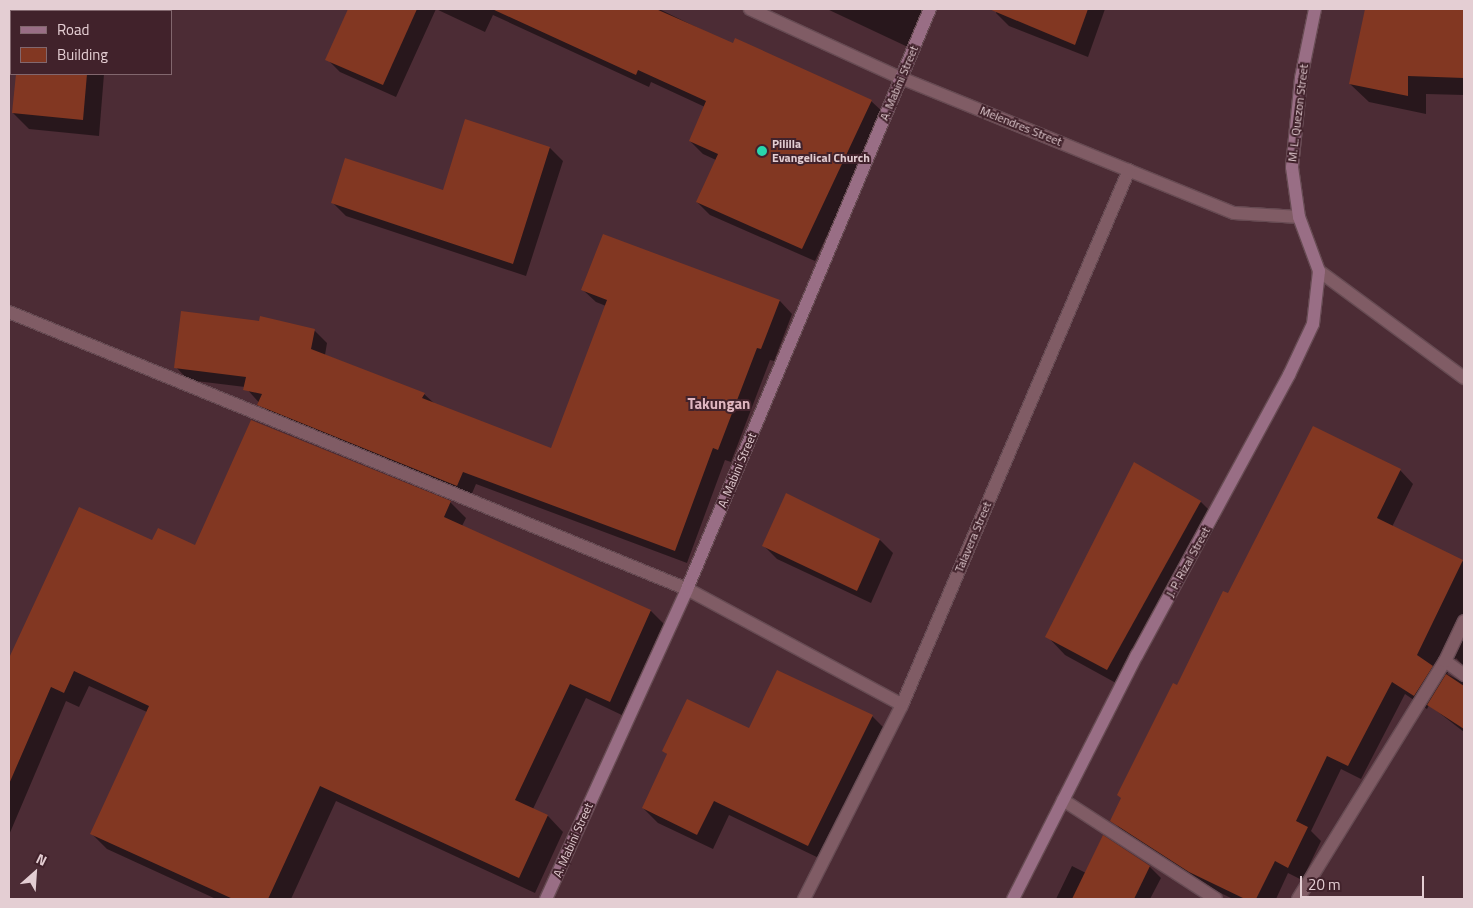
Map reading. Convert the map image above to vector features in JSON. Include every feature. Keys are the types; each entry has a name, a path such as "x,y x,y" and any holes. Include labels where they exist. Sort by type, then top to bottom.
{"main road":[{"name":"A. Mabini Street","path":"546,899 687,589 930,9"},
{"name":"M. L. Quezon Street","path":"1299,217 1292,167 1301,78 1315,9"},
{"name":"J. P. Rizal Street","path":"1013,899 1137,654 1289,375 1314,324 1319,271 1299,217"}],"street":[{"name":"Melendres Street","path":"750,9 901,78 1234,213 1299,217"},
{"name":"Talavera Street","path":"804,899 902,705 1129,170"},
{"path":"1319,271 1464,378"},
{"path":"9,312 687,589 902,705"},
{"path":"1298,899 1445,661 1464,621"},
{"path":"1445,661 1464,674"},
{"path":"1063,800 1216,899"}],"building":[{"path":"348,9 417,9 383,85 325,60"},
{"path":"492,9 656,9 733,43 735,38 872,100 802,249 696,202 718,154 689,141 706,101 638,70 636,75"},
{"path":"989,9 1088,9 1075,45"},
{"path":"1365,9 1464,9 1464,78 1408,76 1408,96 1349,84"},
{"path":"16,75 87,75 83,120 12,113"},
{"path":"465,119 550,147 513,264 331,203 345,158 443,190"},
{"path":"603,234 780,300 761,349 757,348 718,450 713,448 675,551 463,472 457,486 257,405 262,394 243,390 246,377 174,368 181,311 259,321 260,316 315,329 311,349 425,393 422,398 551,448 607,300 581,290"},
{"path":"251,420 451,501 444,517 651,610 610,702 570,684 515,800 548,815 519,878 320,786 268,899 233,899 90,834 149,706 74,671 64,693 51,687 9,784 9,658 79,507 152,540 158,528 195,545"},
{"path":"1313,426 1401,469 1377,518 1463,560 1417,655 1433,666 1414,696 1392,682 1348,766 1327,756 1296,821 1308,827 1288,868 1275,861 1256,899 1245,899 1189,872 1110,821 1121,798 1117,795 1173,683 1177,685 1223,591 1228,593"},
{"path":"1134,462 1201,501 1107,670 1045,637"},
{"path":"786,493 880,539 857,591 762,546"},
{"path":"777,670 873,715 808,846 714,801 697,835 642,808 667,754 662,751 687,699 749,728"},
{"path":"1446,674 1464,686 1464,729 1427,705"},
{"path":"1103,835 1150,866 1134,899 1072,899"}],"place":[{"name":"Pililla Evangelical Church","path":"762,151"}],"district":[{"name":"Takungan","path":"719,404"}]}
